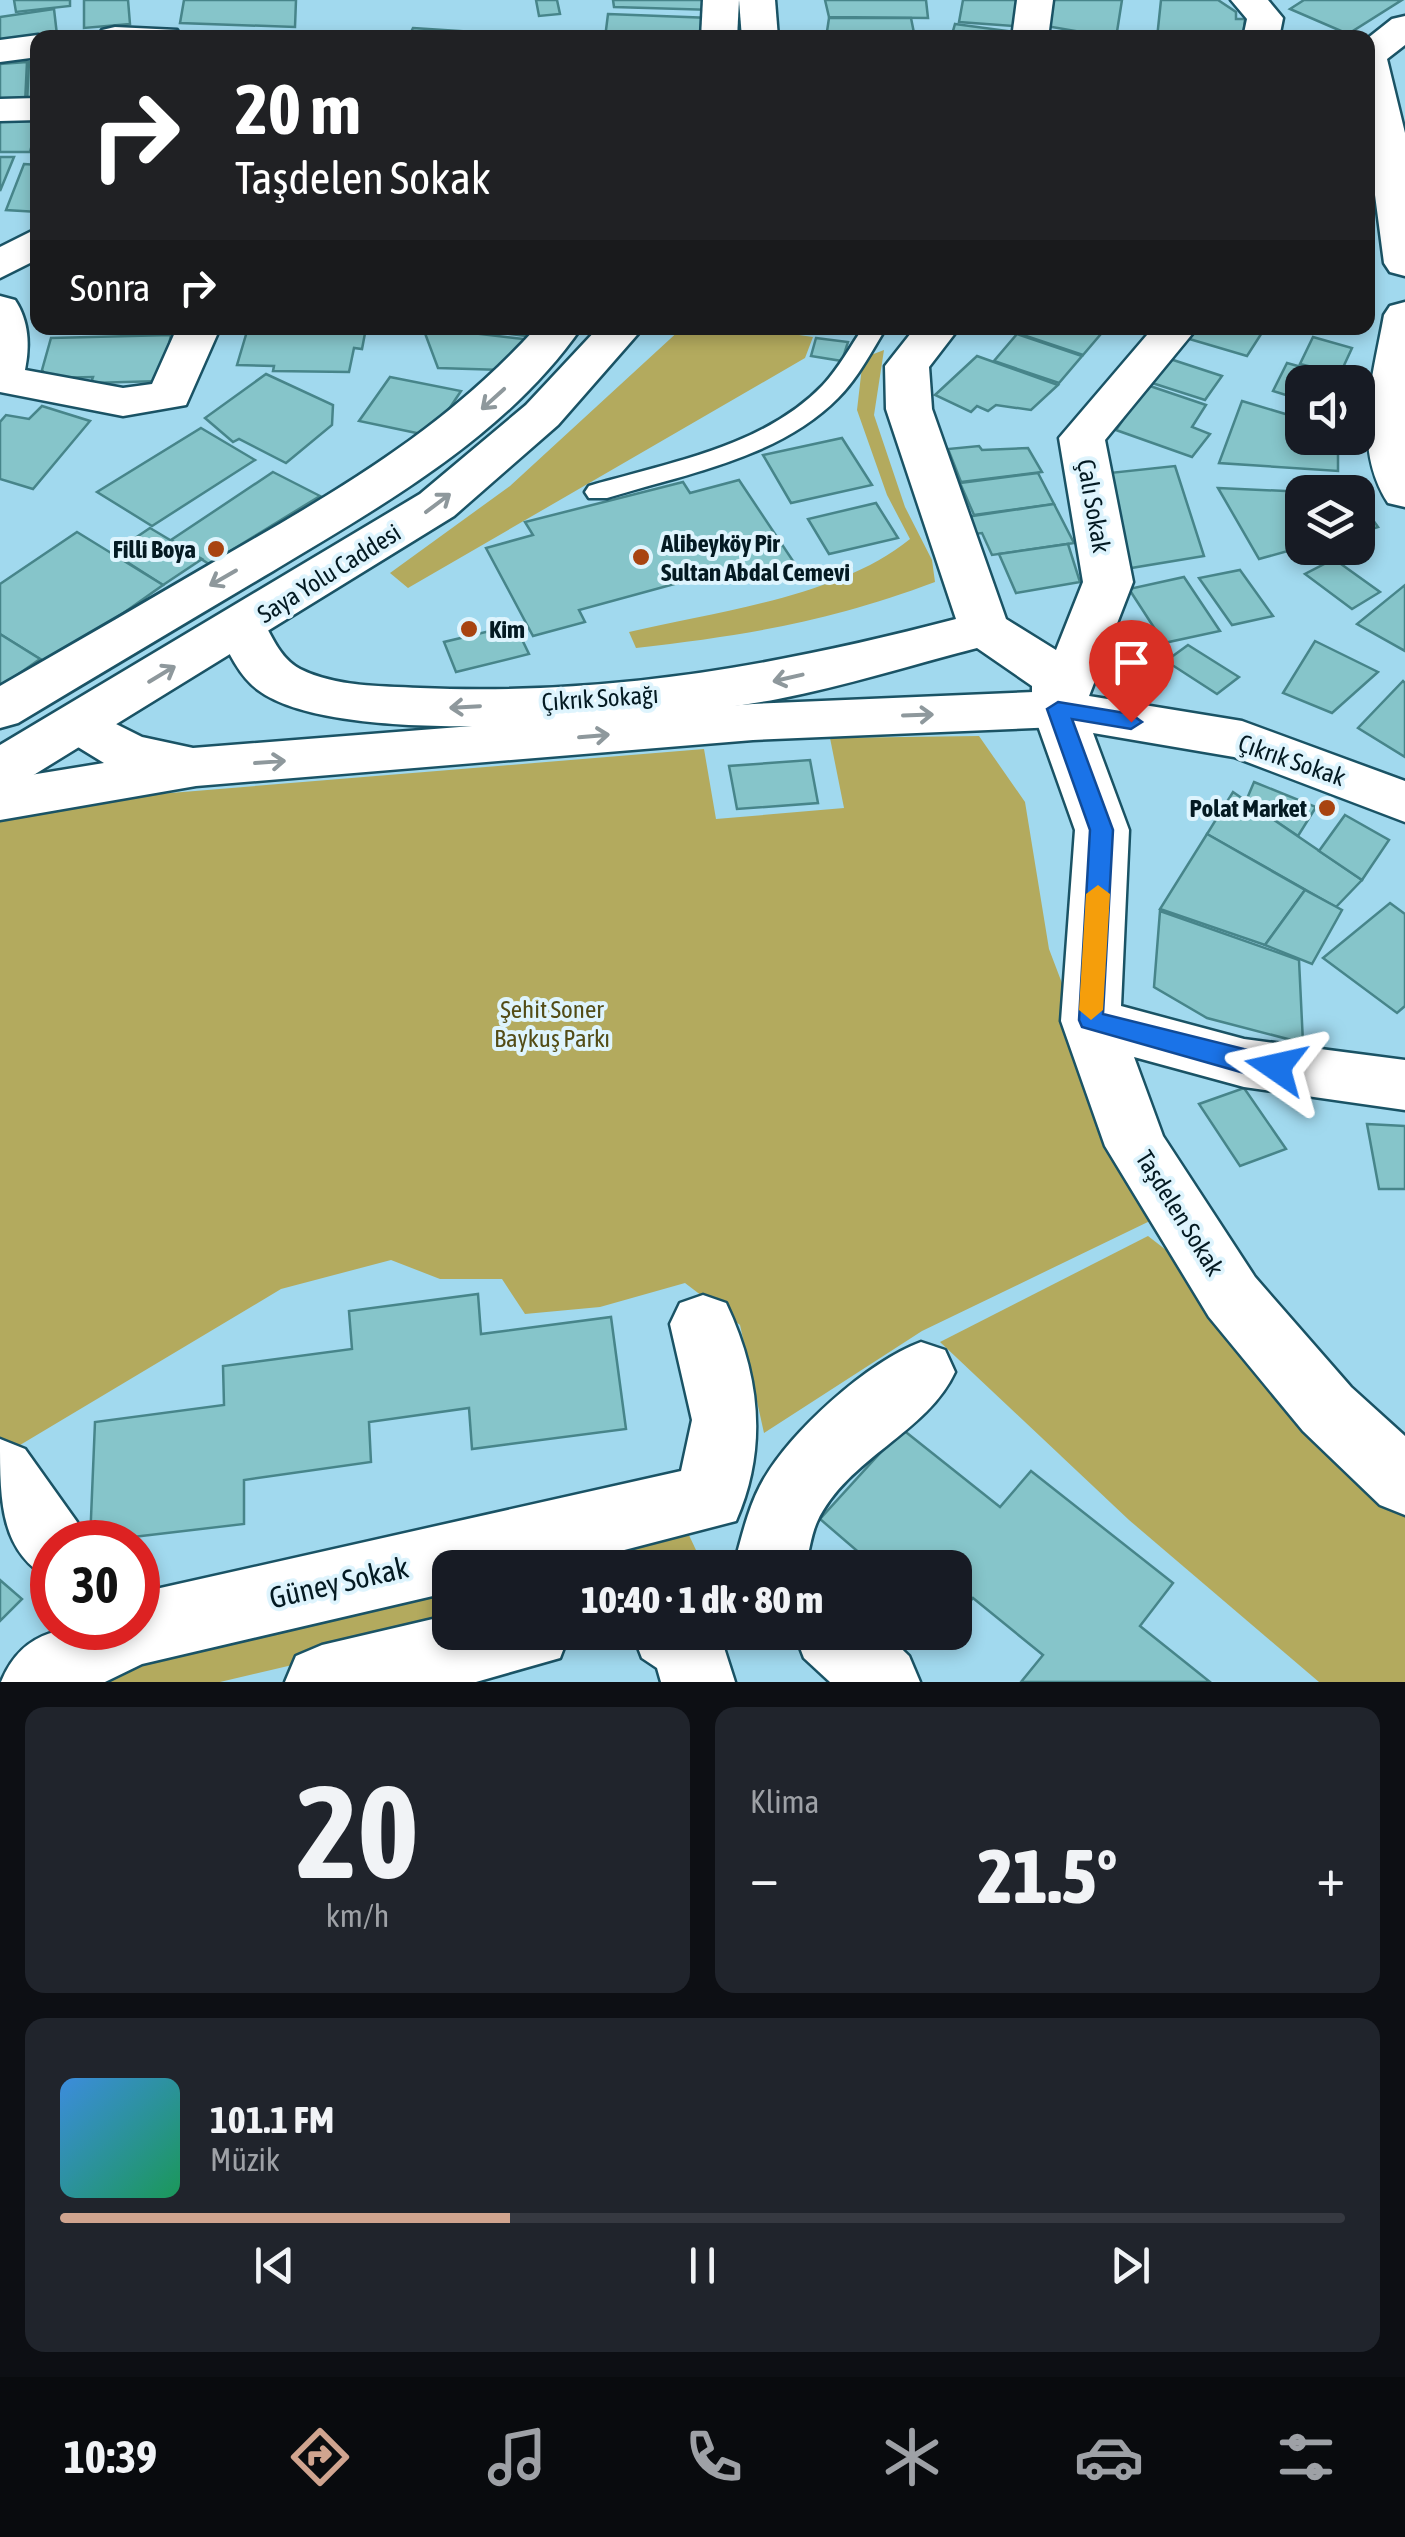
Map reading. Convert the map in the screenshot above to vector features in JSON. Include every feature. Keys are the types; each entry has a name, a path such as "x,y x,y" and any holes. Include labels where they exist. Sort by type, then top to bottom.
{"street":[{"path":"719,30 721,0"},
{"path":"758,0 760,30"},
{"path":"1031,30 1035,0"},
{"path":"1249,0 1265,18 1262,30"},
{"path":"1375,50 1405,26"},
{"path":"0,51 30,47"},
{"path":"1375,73 1395,120 1405,263"},
{"path":"0,110 30,109"},
{"path":"0,231 30,231"},
{"path":"0,265 30,245"},
{"path":"0,309 8,347 0,379 123,402 170,394 195,335"},
{"path":"1404,487 1388,431 1405,315"},
{"name":"Saya Yolu Caddesi","path":"0,710 380,486 456,432 553,335"},
{"name":"Saya Yolu Caddesi","path":"0,770 437,506 542,415 616,335"},
{"path":"932,335 907,366 908,409 984,628"},
{"name":"Çalı Sokak","path":"1058,709 1108,582 1082,438 1170,335"},
{"name":"Çıkrık Sokağı","path":"242,627 256,660 283,683 330,698 412,710 706,692 779,680 984,628"},
{"name":"Taşdelen Sokak","path":"984,628 1044,666 1058,682 1058,709 1102,830 1091,1020 1136,1146 1232,1297 1328,1409 1405,1482"},
{"path":"116,640 67,695 78,723 128,753 196,767"},
{"name":"Çıkrık Sokak","path":"196,767 753,722 1058,709 1242,740 1405,802"},
{"path":"0,800 196,767"},
{"path":"1091,1020 1244,1063 1405,1085"},
{"name":"Güney Sokak","path":"68,1654 136,1629 712,1498 726,1420 703,1324"},
{"path":"774,1550 786,1506 832,1446 921,1372"},
{"path":"0,1472 30,1521"},
{"path":"322,1682 458,1650"},
{"path":"689,1650 698,1682"},
{"path":"849,1650 883,1682"}],"lane":[{"path":"598,492 734,447 794,422 828,394 869,335"}],"green space":[{"path":"674,335 813,337 805,358 408,588 390,573 510,486"},
{"path":"884,350 874,415 905,507 932,560 935,582 787,625 636,648 629,632 813,588 881,559 910,539 887,495 857,410 863,358"},
{"name":"Şehit Soner Baykuş Parkı","path":"979,736 1025,802 1049,949 1152,1220 922,1331 764,1433 740,1325 685,1283 600,1307 525,1314 502,1279 440,1279 391,1260 281,1289 0,1457 0,807 704,749 716,819 844,808 830,738"},
{"path":"1148,1236 1405,1435 1405,1682 1319,1682 1129,1520 940,1342"},
{"path":"687,1531 696,1550 602,1550"},
{"path":"432,1589 432,1632 220,1682 74,1682"}],"building":[{"path":"14,0 70,0 70,6 16,12"},
{"path":"84,0 128,0 130,24 84,28"},
{"path":"184,0 296,0 295,27 180,23"},
{"path":"536,0 557,0 560,14 539,16"},
{"path":"613,0 712,0 714,10 614,7"},
{"path":"825,0 926,0 928,18 829,17"},
{"path":"963,0 1017,0 1013,26 959,22"},
{"path":"1049,0 1122,0 1117,30 1046,26"},
{"path":"1161,0 1218,0 1236,12 1236,19 1245,19 1244,30 1158,30"},
{"path":"1304,0 1402,0 1354,30 1339,30 1290,9"},
{"path":"54,9 56,30 30,30 30,39 0,43 0,17"},
{"path":"608,14 711,18 708,30 606,30"},
{"path":"829,18 911,18 913,30 827,30"},
{"path":"955,24 1000,30 953,30"},
{"path":"27,62 25,104 0,105 0,64"},
{"path":"29,62 30,103 27,103"},
{"path":"0,121 30,121 30,152 0,152"},
{"path":"0,157 14,157 0,191"},
{"path":"24,164 30,164 30,212 6,210"},
{"path":"171,335 161,381 91,383 93,377 48,378 42,370 51,338"},
{"path":"246,335 365,335 362,349 354,348 349,372 273,371 274,366 237,365"},
{"path":"426,335 532,340 503,370 438,368"},
{"path":"1016,335 1082,356 1059,383 994,361"},
{"path":"1023,335 1100,335 1083,355"},
{"path":"1188,335 1260,335 1247,356 1186,338"},
{"path":"1313,337 1352,348 1344,365 1300,364"},
{"path":"816,338 848,342 842,361 811,356"},
{"path":"977,356 1058,385 1031,410 996,405 988,411 977,406 971,412 935,395"},
{"path":"1164,357 1222,376 1205,400 1149,382"},
{"path":"1285,367 1285,395 1273,391"},
{"path":"266,374 333,405 332,425 286,463 239,439 233,442 205,418"},
{"path":"390,377 461,391 431,436 359,421"},
{"path":"1147,385 1206,405 1192,427 1210,434 1192,457 1116,430"},
{"path":"1242,401 1285,414 1285,455 1338,455 1338,471 1219,463"},
{"path":"42,406 90,421 33,489 0,479 0,422 6,415 29,419"},
{"path":"201,428 255,460 152,526 97,492"},
{"path":"842,438 872,485 791,503 763,455"},
{"path":"979,446 982,450 1028,448 1042,472 961,482 948,449"},
{"path":"1175,466 1204,556 1119,570 1100,474"},
{"path":"273,472 320,496 209,564 171,540"},
{"path":"1038,473 1054,504 974,515 960,483"},
{"name":"Alibeyköy Pir Sultan Abdal Cemevi","path":"739,480 797,567 742,582 733,568 579,610 585,622 533,636 486,548 533,535 525,522 683,482 690,493"},
{"path":"1218,488 1285,491 1285,552 1259,559"},
{"path":"876,503 898,538 829,554 808,519"},
{"path":"1054,504 1074,543 992,555 982,533 974,534 966,517"},
{"path":"150,528 202,559 163,585 113,553"},
{"path":"77,532 163,585 50,665 0,634 0,584"},
{"path":"1068,544 1080,582 1016,593 999,554"},
{"path":"1322,565 1342,565 1380,592 1352,609 1305,574"},
{"path":"1240,570 1273,616 1232,625 1199,578"},
{"path":"1184,577 1220,631 1164,643 1129,589"},
{"path":"1405,585 1405,651 1357,624"},
{"path":"515,625 529,654 456,672 444,642"},
{"path":"0,634 40,659 0,687"},
{"path":"1315,641 1378,672 1332,713 1283,693"},
{"path":"1188,645 1239,677 1217,694 1166,661"},
{"path":"1405,683 1405,757 1358,728"},
{"path":"810,760 818,803 737,809 729,766"},
{"path":"1254,782 1316,807 1298,836 1246,801"},
{"path":"1233,792 1362,880 1336,907 1207,834"},
{"path":"1345,815 1389,840 1362,880 1319,851"},
{"path":"1207,834 1305,890 1265,945 1160,909"},
{"path":"1305,890 1342,910 1312,964 1265,945"},
{"path":"1390,903 1405,914 1405,1006 1397,1013 1323,958"},
{"path":"1160,911 1299,960 1303,1043 1207,1018 1154,987"},
{"path":"1244,1088 1286,1149 1240,1166 1199,1104"},
{"path":"1367,1124 1405,1126 1405,1189 1379,1189"},
{"path":"478,1294 481,1334 611,1317 626,1429 472,1449 469,1408 369,1422 371,1462 244,1480 244,1524 160,1534 160,1520 91,1520 95,1422 224,1405 223,1366 352,1349 349,1311"},
{"path":"902,1429 1000,1507 1031,1471 1173,1583 1140,1626 1210,1682 1021,1682 1043,1655 972,1599 972,1550 856,1550 820,1519"},
{"path":"0,1580 22,1599 0,1621"}],"slow traffic":[{"path":"1091,1010 1098,894"}],"place":[{"name":"Filli Boya","path":"216,549"},
{"name":"Alibeyköy Pir Sultan Abdal Cemevi","path":"641,557"},
{"name":"Kim","path":"469,629"},
{"name":"Polat Market","path":"1327,808"}],"route":[{"path":"1131,722 1058,709 1102,830 1091,1020 1244,1063 1276,1067"}]}
